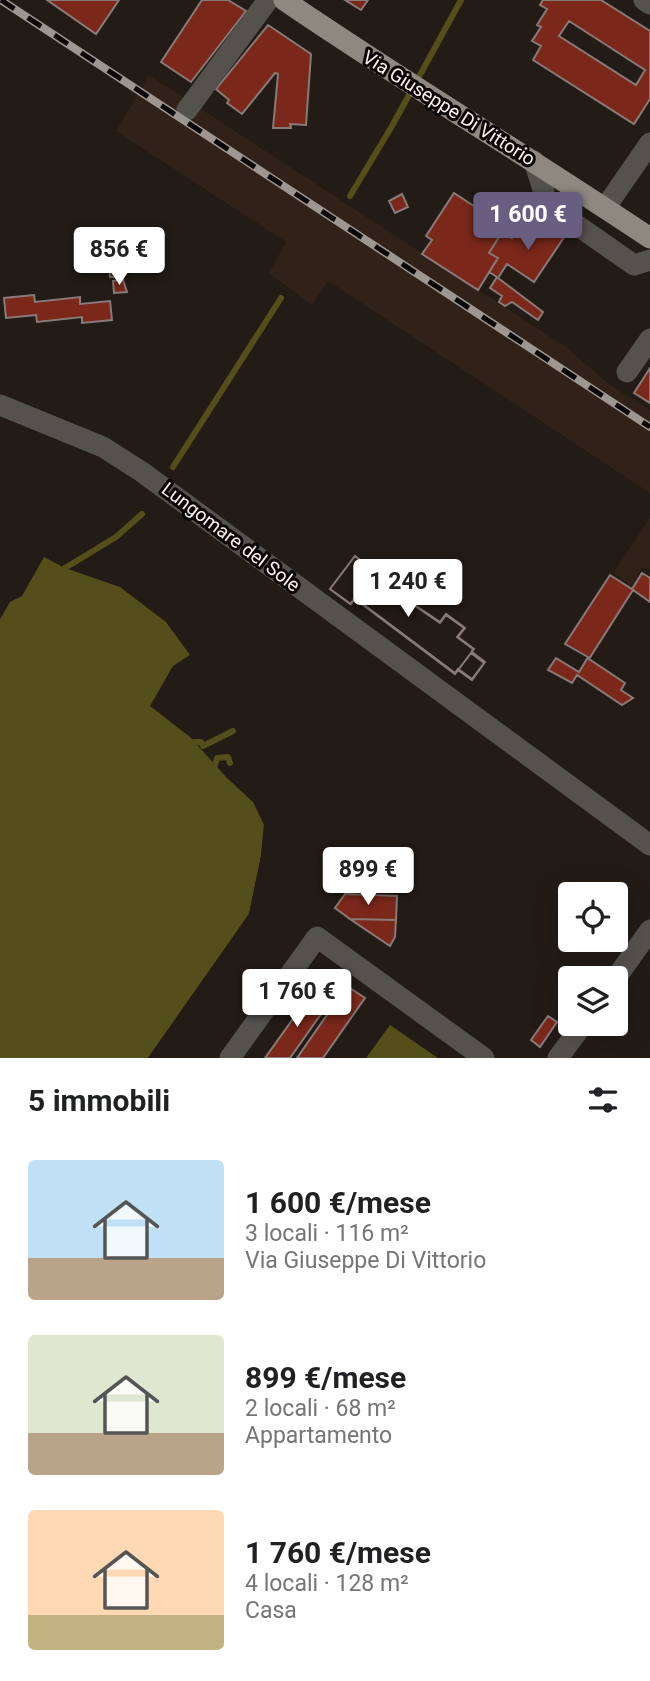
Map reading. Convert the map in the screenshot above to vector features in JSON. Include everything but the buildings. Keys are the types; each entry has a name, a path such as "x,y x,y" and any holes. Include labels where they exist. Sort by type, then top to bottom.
{"main road":[{"name":"Via Giuseppe Di Vittorio","path":"284,0 494,134 650,238"}],"street":[{"path":"187,110 268,0"},
{"path":"644,0 650,4"},
{"path":"605,208 650,143"},
{"path":"534,161 548,205 634,265 650,260"},
{"path":"626,372 650,339"},
{"name":"Lungomare del Sole","path":"0,405 103,447 142,472 650,845"},
{"path":"624,966 650,930"},
{"path":"230,1058 317,936 484,1058"},
{"path":"558,1058 574,1036"}],"shaded area":[{"path":"149,75 566,347 610,385 650,410 650,493 328,281 312,305 269,273 286,242 116,131"},
{"path":"650,518 650,570 642,567 632,586 613,573"},
{"path":"44,557 65,568 120,587 166,622 190,655 173,666 150,706 190,737 253,802 264,825 261,856 249,914 148,1058 0,1058 0,619 10,602 22,596"},
{"path":"390,1025 438,1058 366,1058"}],"pier":[{"path":"264,825 268,826 265,856 252,916 152,1058 148,1058 249,914 261,856"}],"waterway":[{"path":"350,196 461,0"},
{"path":"173,467 281,298"},
{"path":"65,568 116,537 142,514"},
{"path":"194,742 201,742 203,746 233,731"},
{"path":"215,765 217,758 228,757 230,763"}],"railway":[{"path":"1,0 650,427"}]}
